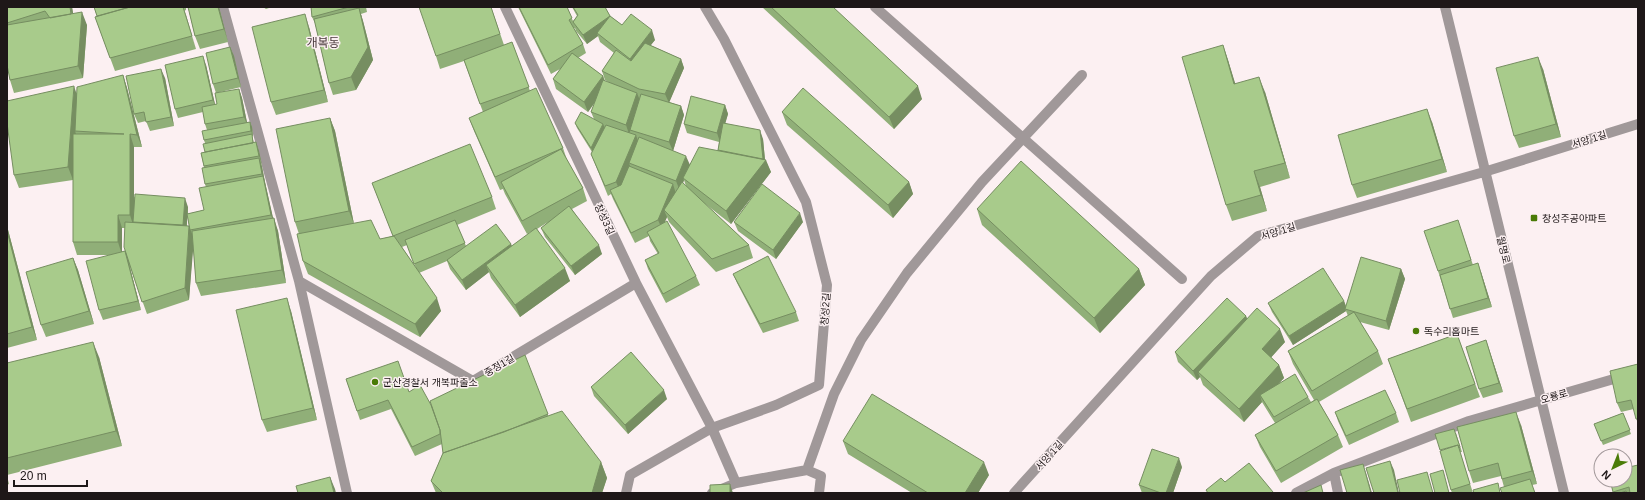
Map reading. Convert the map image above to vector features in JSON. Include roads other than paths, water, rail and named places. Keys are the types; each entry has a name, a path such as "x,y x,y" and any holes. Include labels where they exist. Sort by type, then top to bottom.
{"street":[{"path":"223,7 299,282 347,493"},
{"name":"창성3길","path":"505,7 636,283 712,428 736,483"},
{"name":"창성2길","path":"626,493 630,475 712,428 776,405 819,385 827,285 806,202 724,39 705,7"},
{"path":"875,7 1182,279"},
{"name":"월명로","path":"1445,7 1484,172 1564,493"},
{"path":"807,470 834,394 861,340 908,273 982,182 1082,75"},
{"name":"서양 1길","path":"1014,493 1211,276 1258,236 1484,172 1638,124"},
{"name":"중정1길","path":"299,282 473,381 636,283"},
{"name":"오룡로","path":"1296,493 1334,473 1469,421 1638,372"},
{"path":"712,493 736,483 807,470 821,476 820,493"},
{"path":"1334,473 1338,493"}],"place":[{"name":"창성주공아파트","path":"1534,218"},
{"name":"독수리홈마트","path":"1416,331"},
{"name":"군산경찰서 개복파출소","path":"375,382"}],"district":[{"name":"개복동","path":"323,43"}]}
